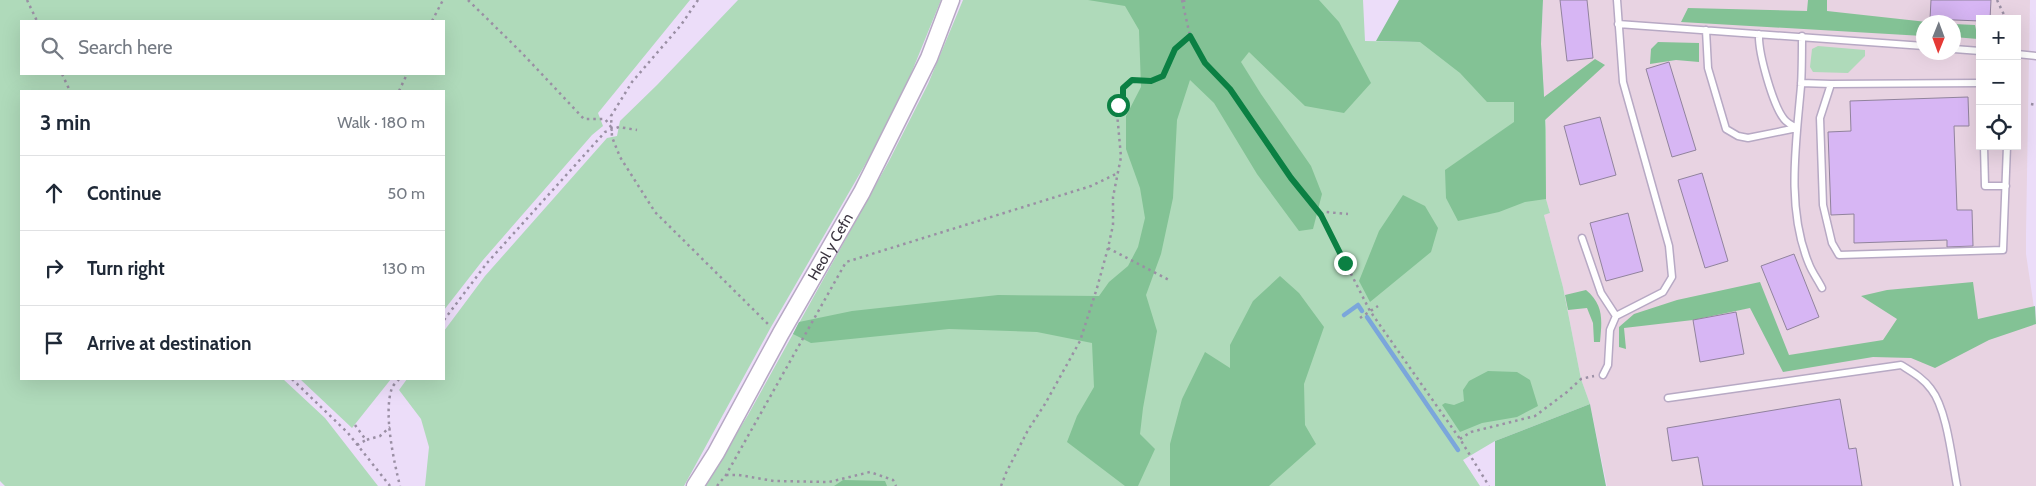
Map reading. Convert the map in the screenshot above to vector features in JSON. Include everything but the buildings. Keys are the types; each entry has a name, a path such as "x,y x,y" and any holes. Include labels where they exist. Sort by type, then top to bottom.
{"street":[{"name":"Heol y Cefn","path":"695,486 716,453 781,333 862,192 929,58 951,0"}],"lane":[{"path":"1603,375 1608,365 1610,330 1616,316 1663,292 1672,277 1670,246 1623,82 1617,0"},
{"path":"1618,24 1916,45"},
{"path":"1706,30 1708,68 1726,129 1738,136 1748,138 1797,128"},
{"path":"1758,34 1760,56 1779,111 1785,121 1797,128"},
{"path":"1802,36 1794,192 1799,228 1809,264 1822,288"},
{"path":"1961,50 1976,51"},
{"path":"2021,54 2036,56"},
{"path":"1801,83 1976,83"},
{"path":"1830,84 1820,118 1823,205 1832,243 1839,255 2002,250 2007,150"},
{"path":"1984,150 1985,186 2006,186"},
{"path":"1582,238 1601,293 1616,316"},
{"path":"1668,398 1900,365 1920,377 1932,389 1940,404 1957,486"}],"path":[{"path":"27,0 37,20"},
{"path":"433,20 443,0"},
{"path":"468,0 522,52 584,119 605,119 612,129"},
{"path":"698,0 681,24 632,82 611,116 612,137 620,156 655,212 771,327 781,333"},
{"path":"1188,0 1183,0 1190,36 1205,63 1230,89 1291,178 1321,215 1370,311 1460,439 1490,486"},
{"path":"1997,0 2004,15"},
{"path":"1001,486 1028,430 1045,404 1080,341 1113,225 1113,196 1120,157 1117,113 1118,105 1123,99 1123,88 1132,80 1151,81 1163,76 1175,49 1190,36"},
{"path":"62,75 70,90"},
{"path":"399,90 407,75"},
{"path":"2031,104 2036,104"},
{"path":"445,319 487,263 580,157 605,132 619,127 637,130"},
{"path":"716,486 726,475 846,262 1091,186 1116,174"},
{"path":"1321,215 1326,212 1348,214"},
{"path":"1108,248 1169,280"},
{"path":"1360,318 1378,306"},
{"path":"1460,439 1471,432 1535,416 1568,392 1580,379 1603,375"},
{"path":"293,380 348,433 390,486"},
{"path":"398,380 392,388 389,414 392,454 400,486"},
{"path":"355,425 366,440"},
{"path":"357,445 380,436 390,427"},
{"path":"726,475 739,475 774,481 829,482 870,472 893,480 896,486"}],"shaded area":[{"path":"1543,0 2030,0 2026,254 2036,321 2036,486 1607,486 1590,404 1581,379 1563,287 1544,215 1550,213 1546,199 1546,129 1541,44"}],"green space":[{"path":"0,0 690,0 598,113 603,126 592,135 483,260 445,309 445,90 20,90 20,380 284,380 325,418 378,486 5,486 0,481"},
{"path":"738,0 941,0 904,91 877,144 771,327 684,486 425,486 429,447 421,419 399,390 406,380 445,380 445,330 485,276 607,138 617,136 620,121"},
{"path":"963,0 1363,0 1365,41 1541,44 1546,129 1546,199 1550,213 1544,215 1563,287 1581,379 1590,404 1495,441 1463,460 1480,486 704,486 748,415 889,161 928,84"},
{"path":"1088,0 1319,0 1339,22 1371,83 1344,113 1305,106 1249,52 1241,62 1311,166 1322,194 1313,229 1299,231 1257,174 1214,103 1190,80 1177,120 1173,198 1161,254 1146,295 1157,331 1140,434 1155,449 1138,486 1125,486 1067,442 1077,416 1094,387 1092,343 1037,332 949,329 811,343 793,334 799,322 852,311 998,295 1099,296 1109,282 1128,266 1138,247 1145,218 1140,188 1126,149 1126,116 1141,87 1139,30 1125,6"},
{"path":"1399,0 1543,0 1541,44 1544,97 1595,59 1605,65 1545,120 1546,199 1525,202 1499,212 1458,221 1446,198 1445,170 1514,122 1514,102 1487,102 1460,73 1420,42 1376,41"},
{"path":"1808,0 1827,0 1827,11 1916,21 1916,36 1681,22 1688,8 1807,11"},
{"path":"1961,24 1975,25 1976,39 1961,38"},
{"path":"1658,42 1699,43 1699,62 1676,60 1650,64 1651,49"},
{"path":"1818,46 1865,50 1865,56 1848,73 1813,72 1810,67 1812,49"},
{"path":"1403,195 1425,206 1438,228 1431,252 1370,302 1359,281 1379,231"},
{"path":"1280,276 1299,293 1324,327 1304,384 1305,425 1316,444 1269,486 1170,486 1170,444 1182,399 1205,352 1230,368 1230,345 1253,301"},
{"path":"1760,282 1789,355 1883,340 1897,319 1861,296 1887,290 1973,282 1978,319 2035,306 2036,324 1989,340 1935,368 1911,358 1873,357 1783,372 1750,308 1693,320 1624,328 1626,349 1619,347 1619,327 1634,314 1677,300"},
{"path":"1586,290 1599,307 1601,320 1600,342 1594,342 1593,323 1587,308 1568,310 1565,295"},
{"path":"1488,371 1517,372 1530,380 1538,406 1517,417 1482,423 1460,432 1442,405 1445,403 1454,405 1464,401 1463,390 1469,381"},
{"path":"301,380 390,380 352,428"},
{"path":"1590,404 1606,486 1495,486 1495,441"},
{"path":"843,480 885,481 887,486 834,486"}],"waterway":[{"path":"1344,315 1358,305 1362,311"},
{"path":"1367,317 1458,450"}],"route":[{"path":"1118,105 1123,99 1123,88 1132,80 1151,81 1163,76 1175,49 1190,36 1205,63 1230,89 1247,111 1260,134 1291,178 1321,215 1345,263"}]}
